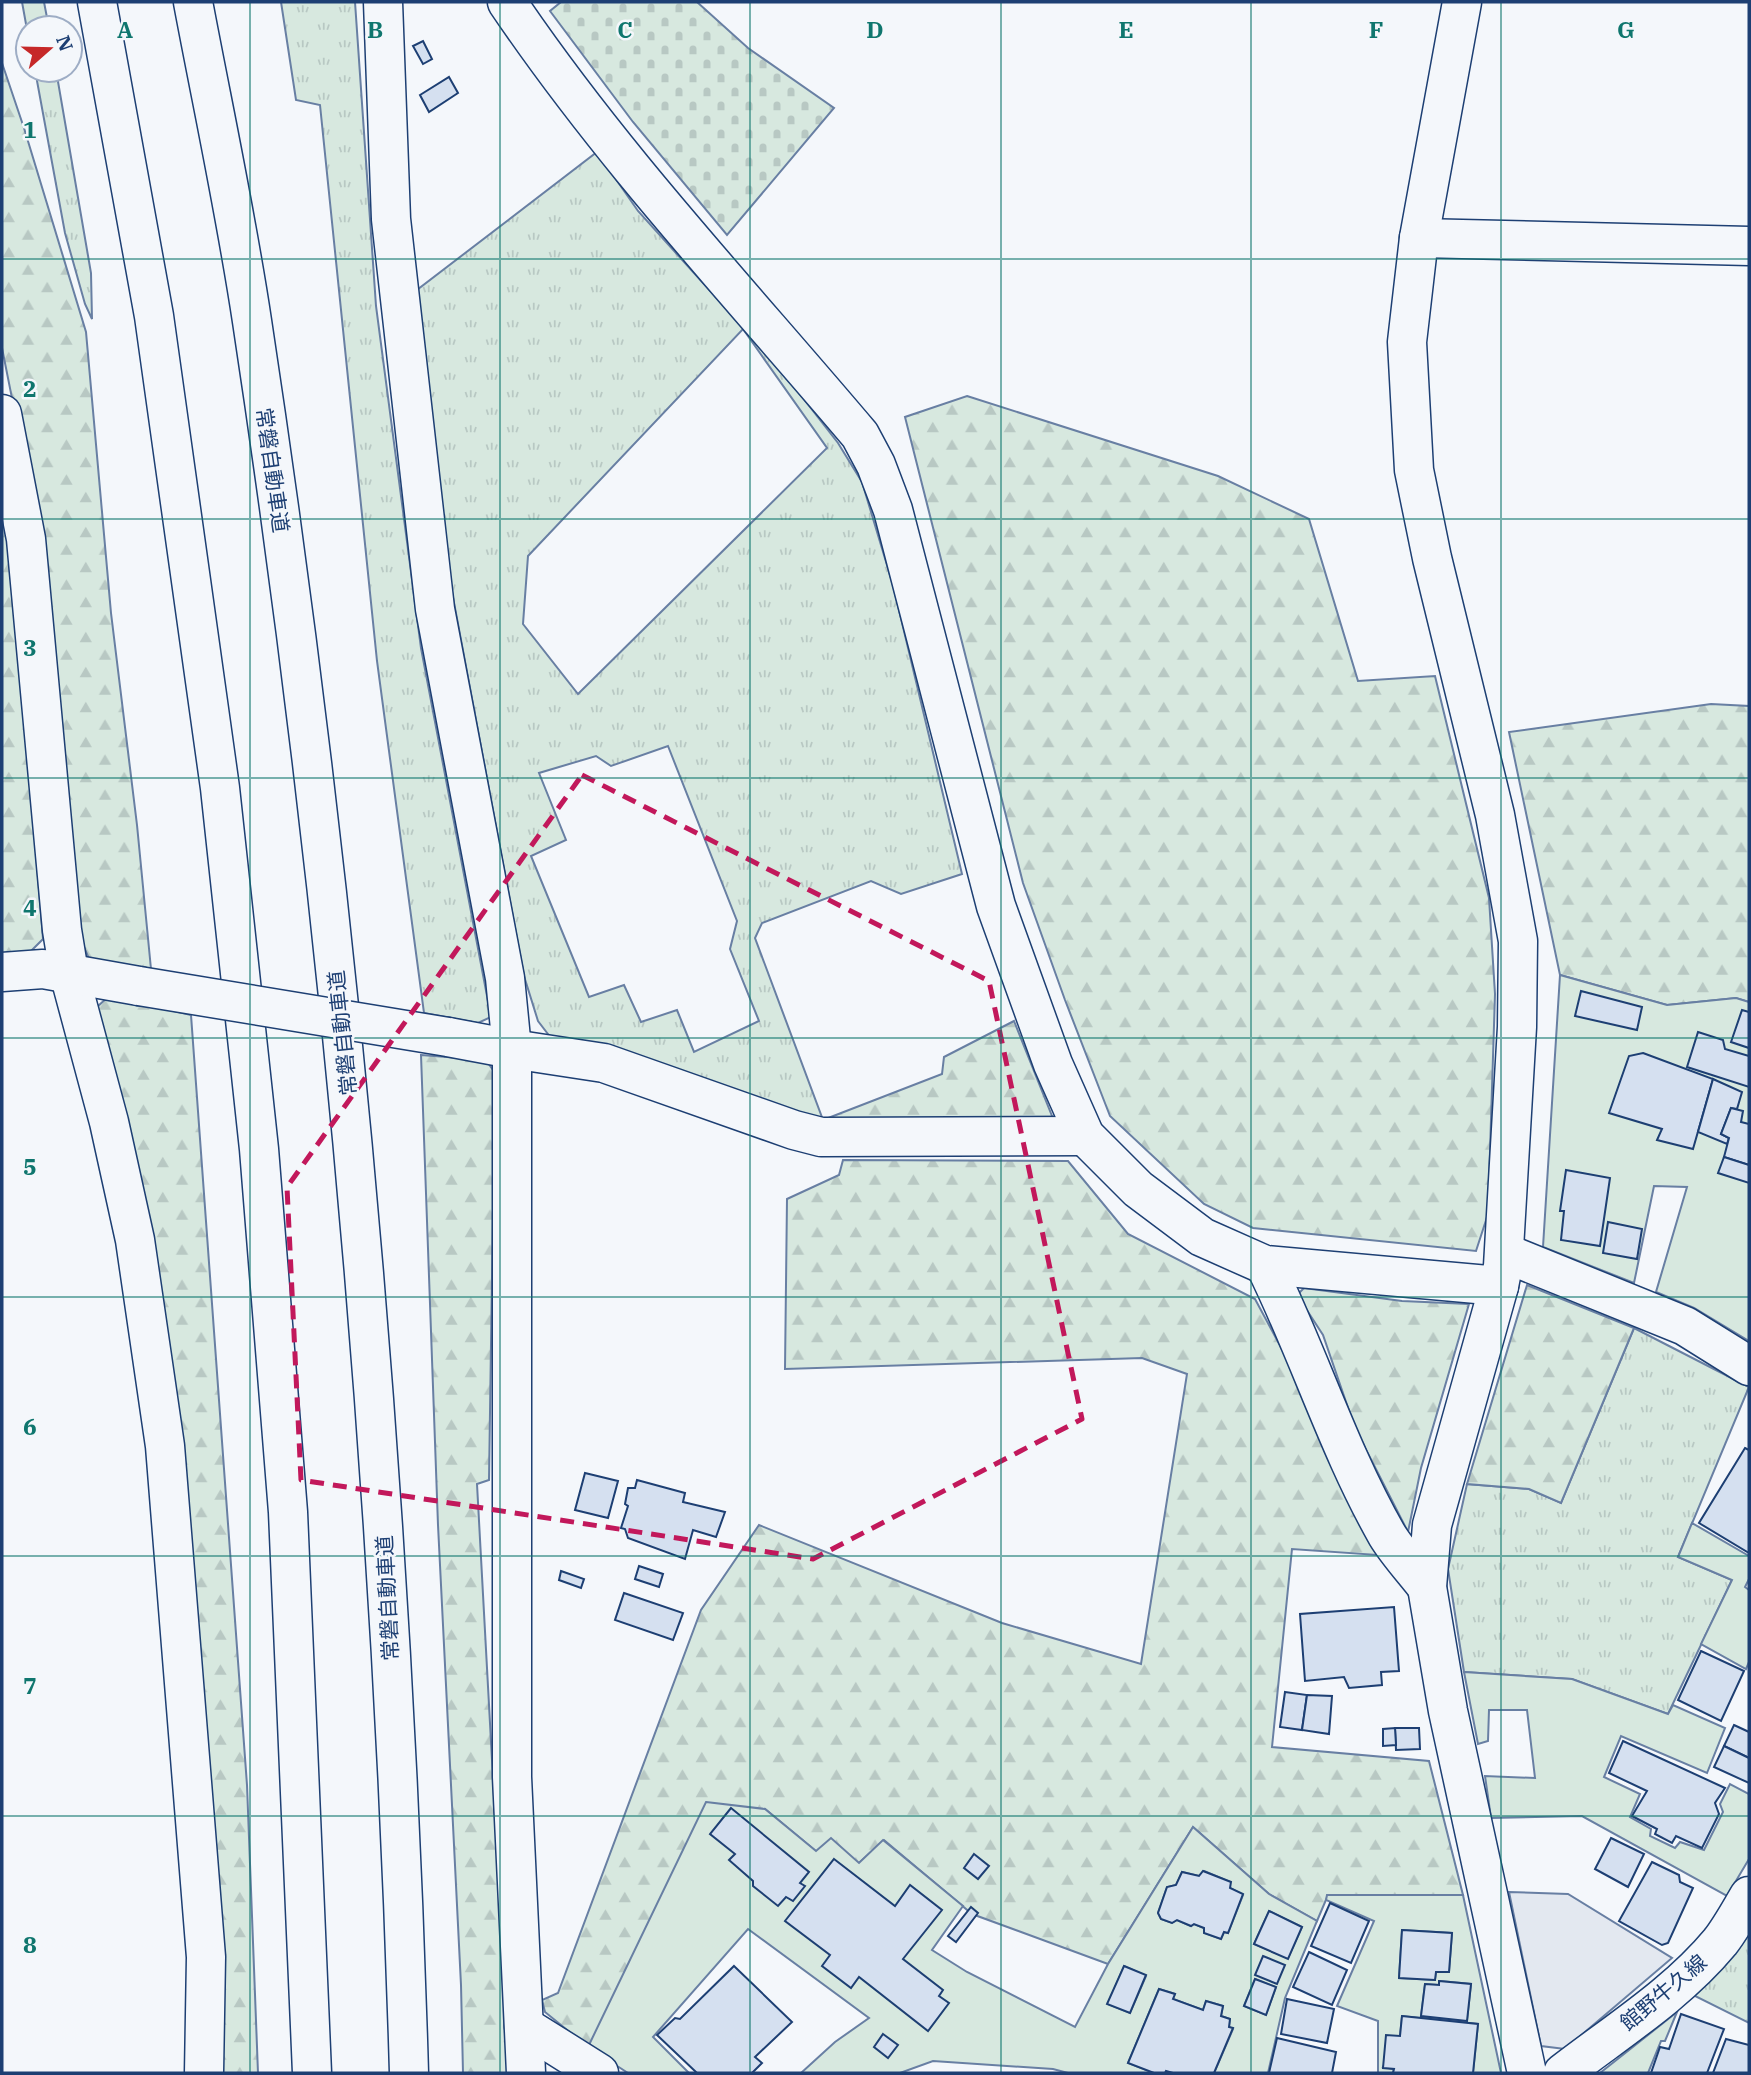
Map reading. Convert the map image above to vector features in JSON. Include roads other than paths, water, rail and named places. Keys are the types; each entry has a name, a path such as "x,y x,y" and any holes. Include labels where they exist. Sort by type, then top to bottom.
{"main road":[{"path":"97,2 160,356 220,788 259,1149 288,1512 312,2073"},
{"name":"常磐自動車道","path":"193,2 259,371 313,764 351,1118 382,1524 404,1911 409,2073"},
{"path":"383,2 391,219 432,582 505,978 512,1049 512,1777 526,2073"},
{"path":"507,2 620,153 709,261 860,435 876,465 892,510 996,906 1053,1064 1085,1136 1138,1189 1202,1237 1265,1265 1502,1270 1685,1326 1749,1366"},
{"path":"1462,2 1419,238 1407,342 1414,470 1432,558 1494,814 1518,942 1517,1027 1502,1270 1432,1525 1426,1587 1448,1711 1527,2073"},
{"path":"1419,238 1749,246"},
{"path":"2,414 26,539 62,930 69,973 109,1122 135,1240 165,1446 206,1957 204,2073"},
{"path":"2,972 43,969 604,1063 821,1137 1085,1136"},
{"path":"1265,1265 1288,1310 1345,1450 1388,1537 1426,1587"},
{"name":"館野牛久線","path":"1563,2073 1675,1987 1721,1941 1749,1896"},
{"path":"524,2026 599,2073"}]}
